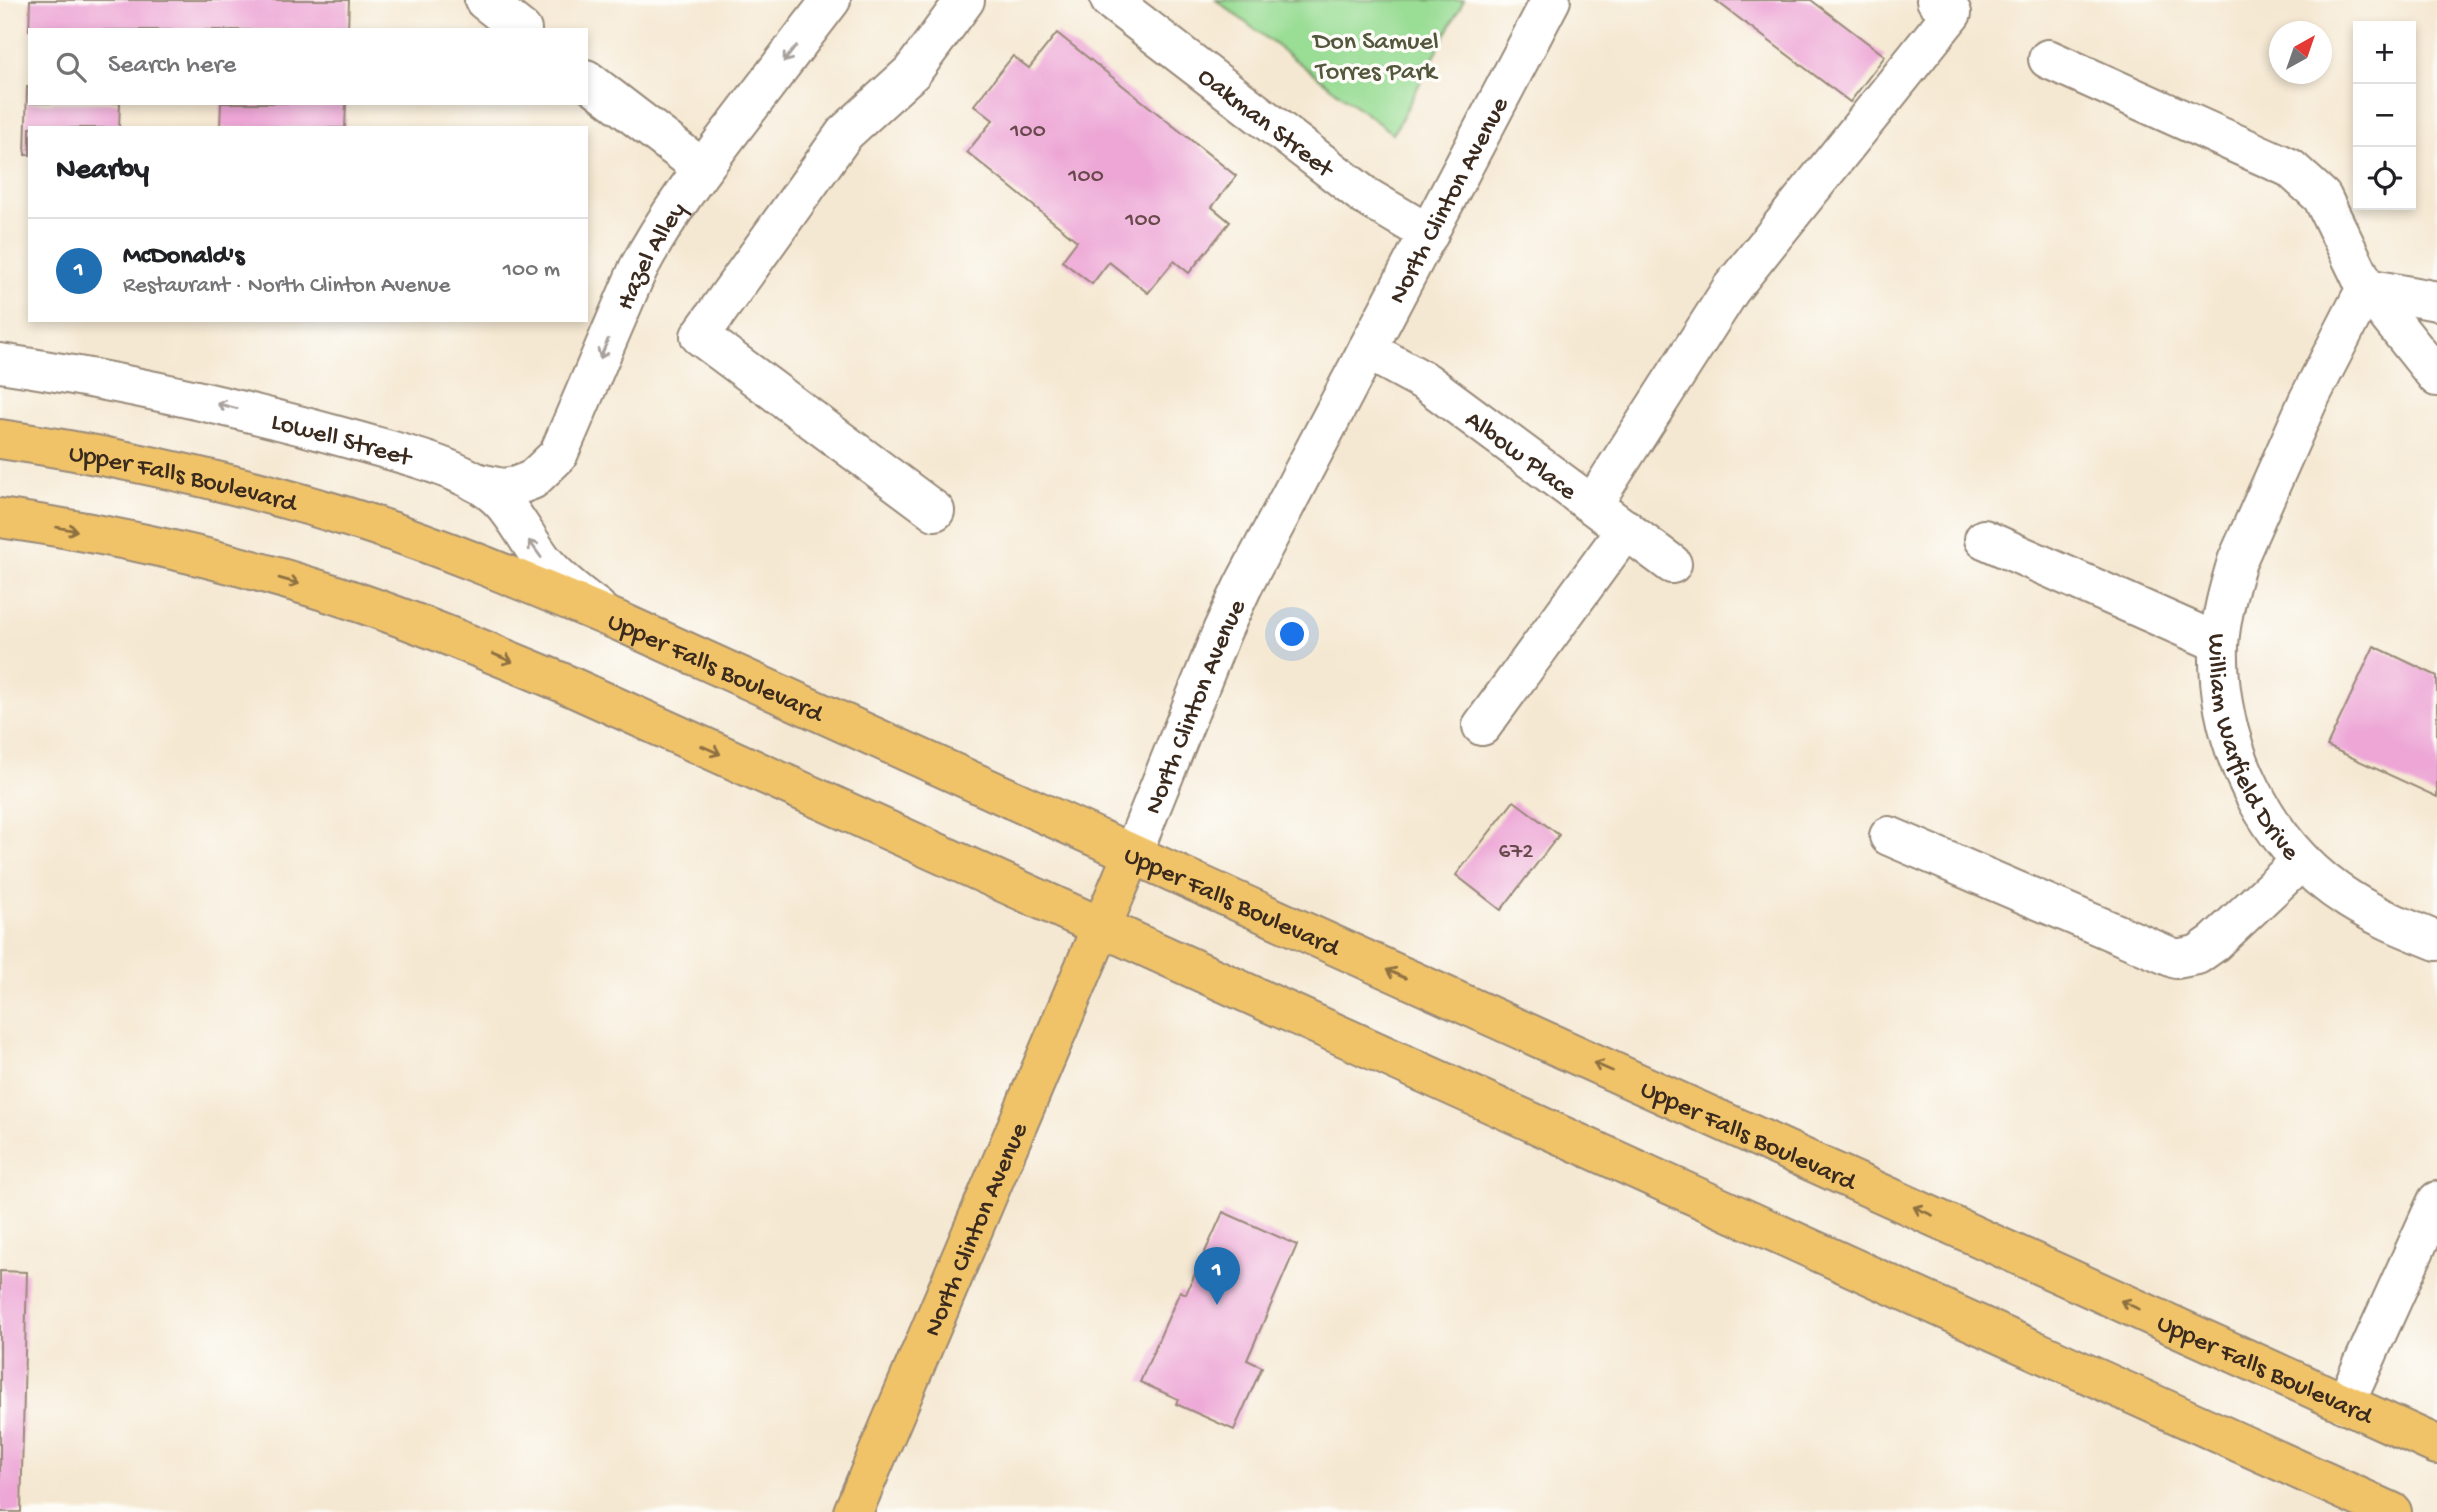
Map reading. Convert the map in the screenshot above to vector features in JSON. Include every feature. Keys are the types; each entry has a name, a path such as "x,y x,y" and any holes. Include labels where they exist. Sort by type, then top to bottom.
{"main road":[{"name":"Upper Falls Boulevard","path":"0,439 155,466 320,509 431,545 624,623 2437,1446"},
{"path":"0,518 168,549 326,592 407,620 561,682 2392,1512"},
{"name":"North Clinton Avenue","path":"860,1510 1132,855"}],"street":[{"path":"484,0 519,28"},
{"name":"Hazel Alley","path":"475,482 502,488 516,486 532,480 558,455 638,269 671,211 831,0"},
{"path":"935,511 700,336 845,133 912,72 965,0"},
{"name":"Oakman Street","path":"1110,0 1365,196 1429,234"},
{"name":"North Clinton Avenue","path":"1132,855 1222,631 1243,586 1551,0"},
{"path":"1593,504 1731,289 1944,6"},
{"path":"2048,59 2290,168 2322,197 2366,288 2437,377"},
{"path":"588,81 702,168"},
{"path":"2366,288 2437,301"},
{"name":"William Warfield Drive","path":"2366,288 2308,401 2237,561 2219,643 2222,698 2236,755 2263,811 2301,861 2350,900 2379,916 2437,941"},
{"name":"Albow Place","path":"1367,350 1426,382 1672,564"},
{"name":"Lowell Street","path":"0,363 103,380 269,416 447,470 475,482 503,503 544,561 559,576 599,610 624,623"},
{"path":"1482,726 1626,529"},
{"path":"1984,539 2219,643"},
{"path":"1889,836 2176,959 2197,955 2214,943 2301,861"},
{"path":"2345,1404 2437,1201"}],"green space":[{"name":"Don Samuel Torres Park","path":"1216,0 1464,0 1393,134"}],"building":[{"path":"30,0 349,0 348,28 29,28"},
{"path":"1715,0 1811,0 1885,56 1850,102"},
{"path":"1057,33 1236,176 1212,207 1230,222 1189,273 1174,261 1148,293 1109,262 1092,284 1062,261 1077,241 967,152 993,120 974,105 1013,56 1029,68"},
{"path":"27,87 28,105 120,105 119,126 28,126 28,155 25,155"},
{"path":"221,105 346,105 345,126 220,126"},
{"path":"2374,646 2437,676 2437,797 2327,746"},
{"path":"1514,801 1559,835 1501,910 1456,875"},
{"path":"1223,1212 1297,1245 1247,1360 1262,1367 1234,1430 1176,1404 1178,1399 1140,1382 1180,1291 1186,1294"},
{"path":"0,1271 27,1272 21,1512 0,1512"}],"place":[{"name":"McDonald's","path":"1217,1305"}]}
